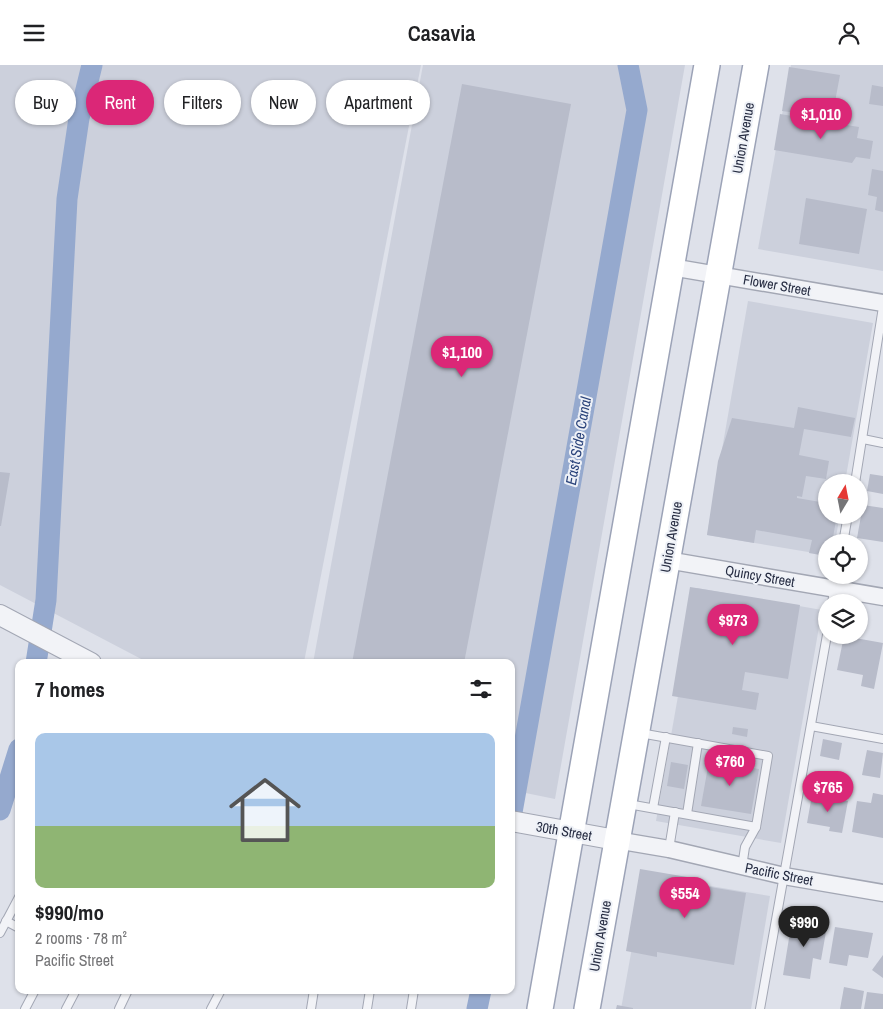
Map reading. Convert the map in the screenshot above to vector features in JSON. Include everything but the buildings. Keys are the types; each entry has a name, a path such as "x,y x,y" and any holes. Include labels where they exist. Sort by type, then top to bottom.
{"main road":[{"path":"540,1009 707,65"},
{"name":"Union Avenue","path":"587,1009 756,65"}],"street":[{"name":"Flower Street","path":"671,267 883,303"},
{"name":"Quincy Street","path":"667,560 883,597"},
{"path":"0,615 84,659"},
{"name":"30th Street","path":"515,822 616,840"},
{"name":"Pacific Street","path":"616,840 669,849 784,876 883,893"}],"lane":[{"path":"856,474 883,307"},
{"path":"863,439 883,443"},
{"path":"760,1009 825,644"},
{"path":"811,726 883,739"},
{"path":"636,732 768,756 756,827 745,847 742,867"},
{"path":"654,808 666,737"},
{"path":"687,814 698,743"},
{"path":"623,803 756,827"},
{"path":"669,849 675,812"},
{"path":"0,933 15,904"},
{"path":"6,921 15,926"},
{"path":"26,1009 33,994"},
{"path":"66,1009 74,994"},
{"path":"119,1009 126,994"},
{"path":"211,1009 219,994"},
{"path":"311,1009 313,994"},
{"path":"367,1009 369,994"},
{"path":"411,1009 413,994"}],"shaded area":[{"path":"0,65 421,65 418,80 326,80 326,125 409,125 305,659 141,659 0,585"},
{"path":"423,65 685,65 555,799 515,791 515,659 314,659 412,125 430,125 430,80 420,80"},
{"path":"791,65 883,65 883,271 758,249"},
{"path":"748,301 873,323 846,474 818,474 818,524 838,524 836,534 818,534 818,554 707,535"},
{"path":"697,588 818,609 818,633 781,843 656,821"},
{"path":"645,875 770,896 751,1009 621,1009"}],"waterway":[{"path":"37,659 46,600 67,199 79,118 92,65"},
{"name":"East Side Canal","path":"515,796 637,110 628,65"},
{"path":"0,810 15,762"},
{"name":"East Side Canal","path":"477,1009 480,994"}]}
